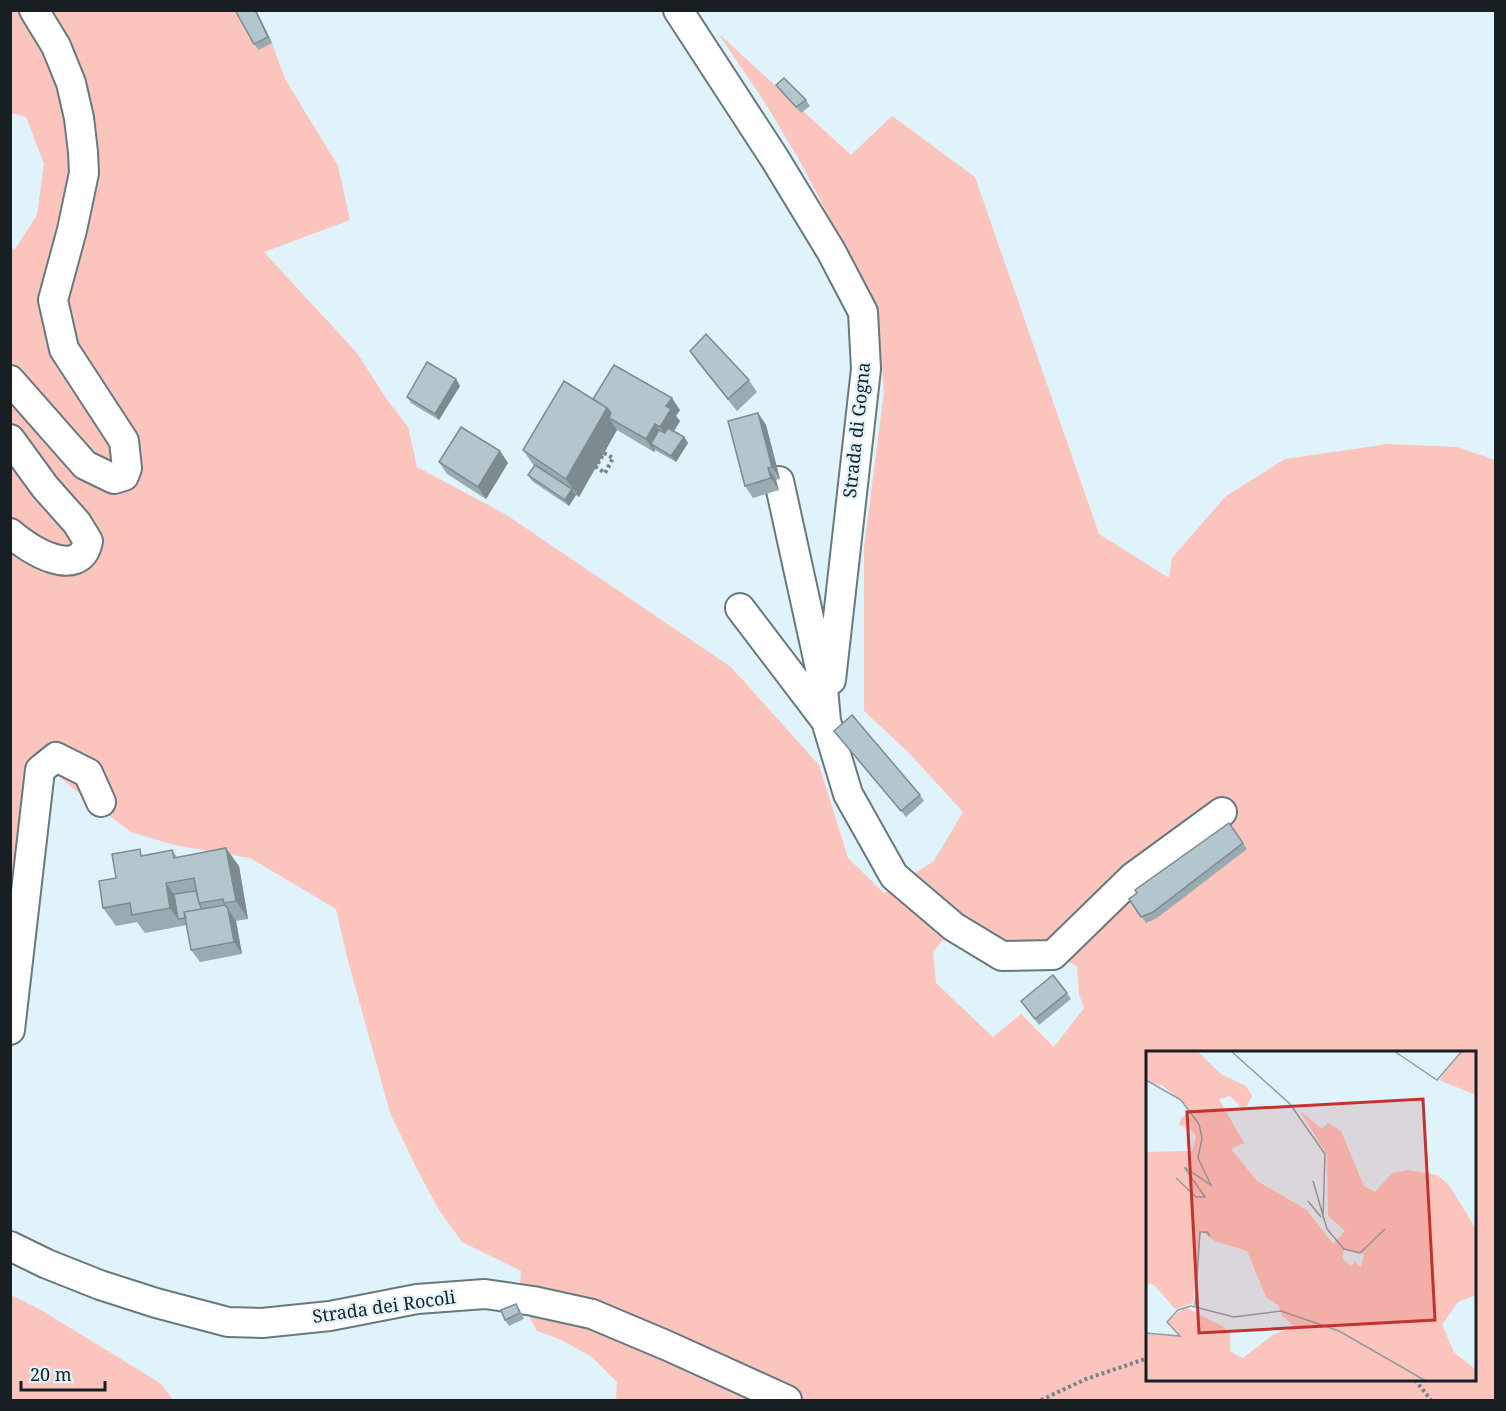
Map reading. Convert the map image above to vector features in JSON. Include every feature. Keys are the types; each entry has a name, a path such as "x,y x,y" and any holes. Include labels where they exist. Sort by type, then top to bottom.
{"street":[{"path":"10,380 85,465 114,479 124,476 127,468 124,441 64,349 53,300 72,230 84,173 83,153 79,118 71,83 56,46 34,10"},
{"name":"Strada di Gogna","path":"678,10 776,159 831,251 863,312 866,369 826,721"},
{"path":"10,440 45,487 77,523 88,541 86,551 79,558 63,560 46,557 24,546 10,533"},
{"name":"Strada di Gogna","path":"779,482 822,677 826,721 848,794 894,876 954,927 1002,956 1053,955 1133,877 1222,812"},
{"name":"Strada di Gogna","path":"740,608 826,721"},
{"path":"10,1030 40,770 56,757 88,773 101,802"},
{"name":"Strada dei Rocoli","path":"10,1246 47,1264 100,1285 228,1322 262,1323 330,1316 417,1299 485,1294 533,1300 592,1314 668,1346 786,1401"}],"path":[{"path":"604,453 613,458 605,473 596,467 604,453"},
{"path":"1041,1401 1086,1379 1146,1359"},
{"path":"1416,1381 1431,1401"}],"shaded area":[{"path":"11,11 256,11 272,43 285,79 338,166 350,220 264,252 357,353 408,427 417,467 505,514 731,667 819,765 848,858 884,893 934,861 963,812 909,753 864,711 864,547 884,392 877,319 862,281 801,163 764,101 718,33 851,155 892,116 975,177 1099,534 1169,578 1172,558 1226,496 1285,459 1388,444 1457,447 1495,460 1495,1400 616,1400 617,1382 592,1357 559,1339 537,1331 523,1302 521,1271 462,1242 439,1210 390,1113 336,909 250,858 174,845 131,832 71,787 46,765 11,973 10,249 15,249 37,215 44,164 26,117 11,113","holes":["954,927 1002,956 1053,955 1077,966 1079,994 1084,1008 1054,1047 1021,1014 993,1037 936,983 933,952"]},
{"path":"11,1295 41,1310 160,1383 173,1400 11,1400"}],"building":[{"path":"235,10 255,10 268,37 254,44"},
{"path":"784,78 806,100 796,107 776,85"},
{"path":"706,334 749,380 728,399 690,351"},
{"path":"427,362 456,379 435,414 407,397"},
{"path":"614,365 672,398 666,406 671,409 660,427 655,424 646,439 609,418 611,413 607,408 593,399"},
{"path":"564,381 607,408 566,479 523,450"},
{"path":"758,413 772,467 768,468 771,478 745,486 728,421"},
{"path":"461,427 500,451 478,487 439,462"},
{"path":"668,428 684,437 671,456 651,444 659,430 665,433"},
{"path":"535,465 572,489 565,500 528,475"},
{"path":"852,715 920,795 901,811 834,731"},
{"path":"1229,823 1243,843 1153,912 1141,917 1129,899 1137,893 1135,890"},
{"path":"226,848 236,901 224,903 223,899 199,903 194,878 166,883 170,908 132,915 130,903 103,908 99,881 116,878 112,854 140,849 141,856 172,850 174,858"},
{"path":"196,891 202,909 184,912 186,918 178,919 174,894"},
{"path":"225,905 228,909 234,942 191,950 184,912"},
{"path":"1053,975 1067,993 1035,1019 1021,1001"},
{"path":"516,1304 520,1313 505,1320 501,1310"}]}
